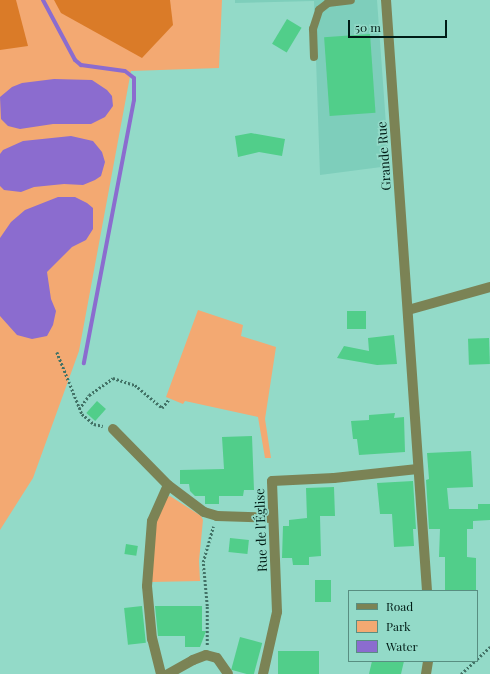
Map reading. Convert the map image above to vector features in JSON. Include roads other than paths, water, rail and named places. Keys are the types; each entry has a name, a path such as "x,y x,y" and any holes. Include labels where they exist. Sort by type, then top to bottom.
{"street":[{"name":"Grande Rue","path":"386,0 427,590"},
{"path":"408,310 490,286"},
{"path":"113,429 168,485 204,512 217,516 273,518"},
{"name":"Rue de l'Église","path":"262,674 277,612 272,481 334,478 418,470"},
{"path":"161,674 152,639 147,586 152,521 168,485"},
{"path":"168,674 193,660 206,655 217,658 228,674"},
{"path":"426,674 428,662"}],"lane":[{"path":"314,57 313,29 319,10 328,3 351,0"}],"water":[{"path":"54,79 92,80 107,90 112,96 113,106 105,117 91,124 53,124 20,129 8,126 1,119 0,97 12,87 22,83"},
{"path":"71,136 93,141 102,152 105,162 101,176 83,185 64,184 34,187 21,192 4,190 0,186 0,154 3,150 23,141"},
{"path":"58,197 75,197 93,208 93,229 86,240 72,247 47,272 51,299 56,311 53,325 47,336 32,339 17,335 0,316 0,238 11,222 25,210"}],"waterway":[{"path":"43,0 75,60 81,65 125,71 134,78 134,100 84,363"}]}
